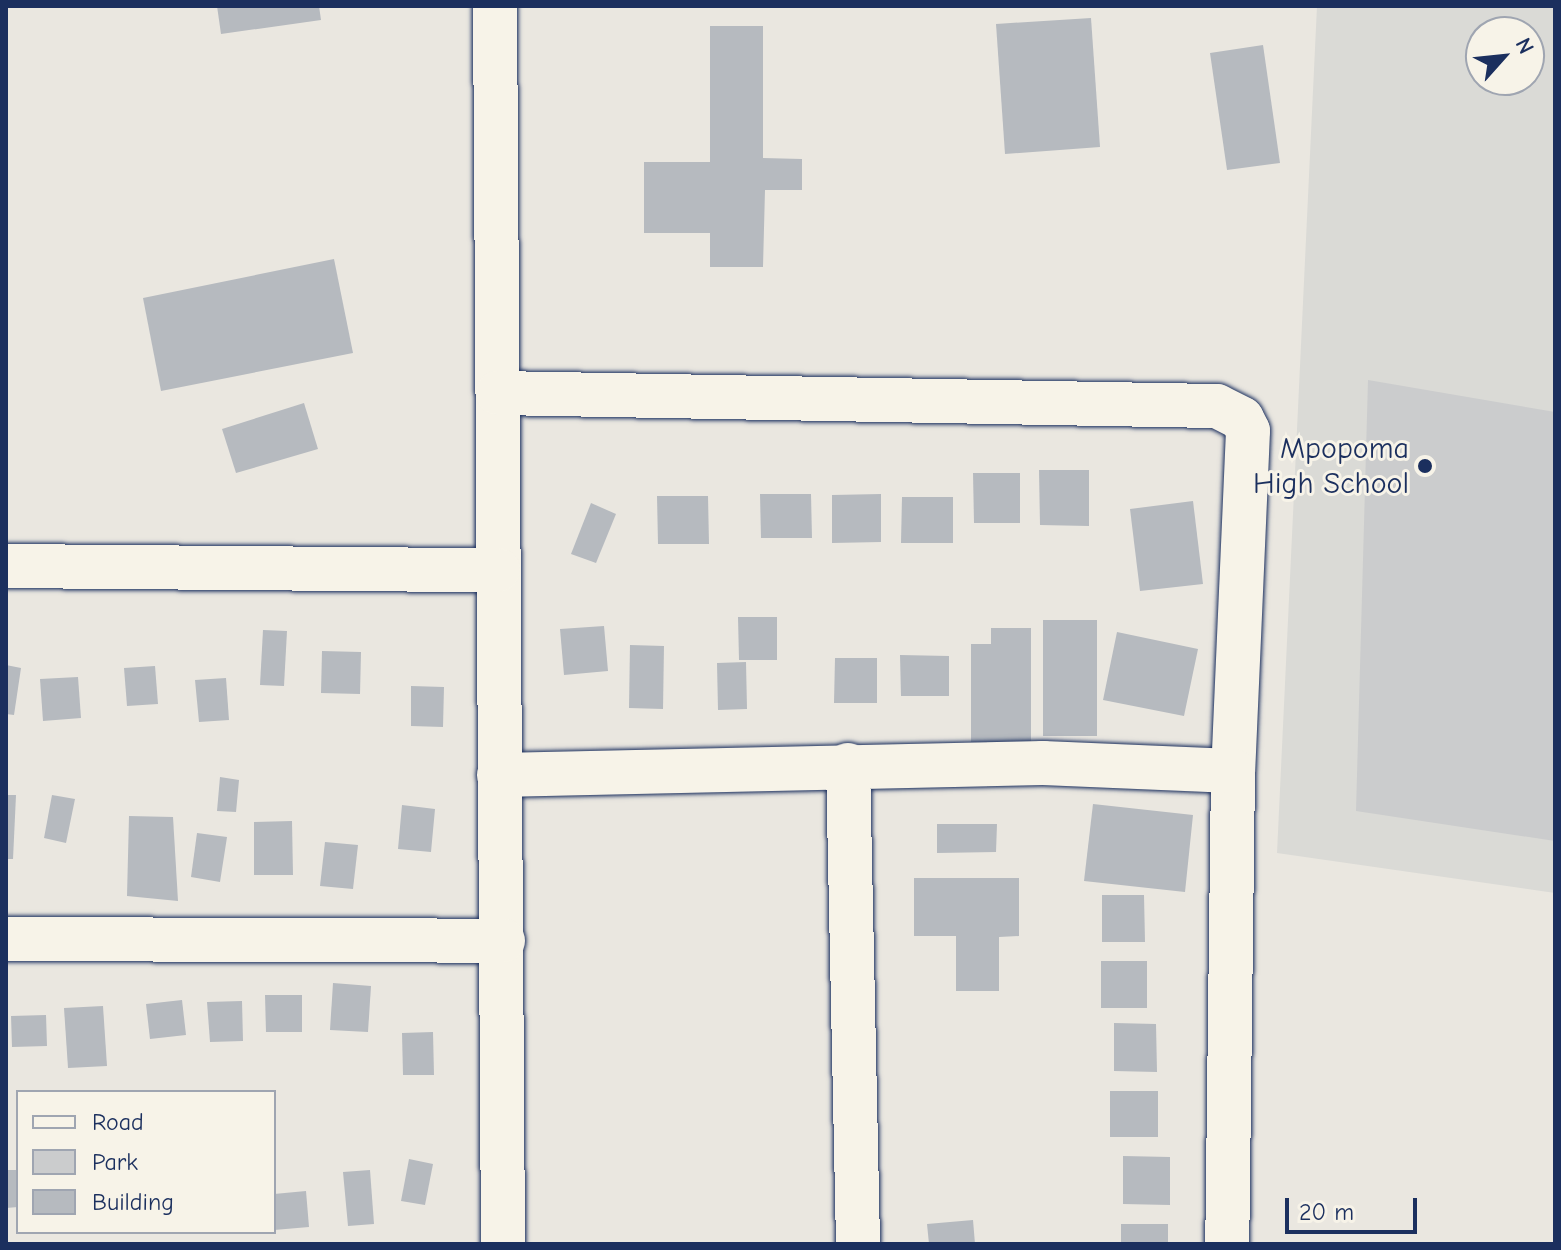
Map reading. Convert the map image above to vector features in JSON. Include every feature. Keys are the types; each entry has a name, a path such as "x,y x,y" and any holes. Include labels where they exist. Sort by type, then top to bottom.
{"street":[{"path":"495,6 503,1244"},
{"path":"498,393 1217,406 1230,411 1248,431 1233,771 1227,1244"},
{"path":"6,566 498,570"},
{"path":"499,775 1043,763 1233,771"},
{"path":"848,765 858,1244"},
{"path":"6,939 503,941"}],"shaded area":[{"name":"Mpopoma High School","path":"1317,6 1555,6 1555,893 1277,853"}],"green space":[{"path":"1368,380 1555,412 1555,841 1356,811"}],"building":[{"path":"217,6 319,6 321,20 221,34"},
{"path":"1091,18 1100,147 1005,154 996,24"},
{"path":"710,26 763,26 763,158 802,159 802,190 765,190 763,267 710,267 710,233 644,233 644,162 710,162"},
{"path":"1263,45 1280,163 1227,170 1210,53"},
{"path":"334,259 353,353 161,391 143,298"},
{"path":"304,403 318,449 236,473 222,429"},
{"path":"1039,470 1089,470 1089,526 1040,525"},
{"path":"973,473 1020,473 1020,523 974,523"},
{"path":"760,494 811,494 812,538 761,538"},
{"path":"881,494 881,542 832,543 832,495"},
{"path":"657,496 708,496 709,544 658,544"},
{"path":"902,497 953,497 953,543 901,543"},
{"path":"1193,501 1203,584 1140,591 1130,509"},
{"path":"591,503 616,514 596,563 571,554"},
{"path":"738,617 777,617 777,660 739,660"},
{"path":"1043,620 1097,620 1097,736 1043,736"},
{"path":"604,626 608,671 564,675 560,629"},
{"path":"991,628 1031,628 1031,746 971,742 971,644 991,644"},
{"path":"263,630 287,631 284,686 260,685"},
{"path":"1117,632 1198,649 1184,716 1103,700"},
{"path":"630,645 664,646 663,709 629,708"},
{"path":"322,651 361,652 360,694 321,693"},
{"path":"900,655 949,656 949,696 901,696"},
{"path":"835,658 877,658 877,703 834,703"},
{"path":"746,662 747,709 718,710 717,663"},
{"path":"6,665 21,668 14,715 6,714"},
{"path":"155,666 158,704 127,706 124,668"},
{"path":"78,677 81,718 43,721 40,679"},
{"path":"226,678 229,720 199,722 195,680"},
{"path":"411,686 444,687 443,727 411,726"},
{"path":"220,777 239,780 236,812 217,811"},
{"path":"6,795 16,795 13,859 6,859"},
{"path":"52,795 75,799 66,843 44,838"},
{"path":"1093,804 1193,815 1185,892 1084,881"},
{"path":"402,805 435,809 431,852 398,849"},
{"path":"129,816 173,817 178,901 127,896"},
{"path":"292,821 293,875 254,875 254,822"},
{"path":"937,824 997,824 996,852 937,853"},
{"path":"197,833 227,837 220,882 191,877"},
{"path":"325,842 358,845 353,889 320,886"},
{"path":"914,878 1019,878 1019,936 999,937 999,991 956,991 956,936 914,936"},
{"path":"1102,895 1144,895 1145,942 1102,942"},
{"path":"1101,961 1147,961 1147,1008 1101,1008"},
{"path":"333,983 371,986 368,1032 330,1030"},
{"path":"265,995 302,995 302,1032 266,1032"},
{"path":"182,1000 186,1035 150,1039 146,1004"},
{"path":"242,1001 243,1041 210,1042 207,1002"},
{"path":"103,1006 107,1066 68,1068 64,1008"},
{"path":"46,1015 47,1046 12,1047 11,1016"},
{"path":"1114,1023 1156,1024 1157,1072 1114,1071"},
{"path":"433,1032 434,1075 403,1075 402,1033"},
{"path":"1110,1091 1158,1091 1158,1137 1110,1137"},
{"path":"1123,1156 1170,1157 1170,1205 1123,1204"},
{"path":"409,1159 433,1164 425,1205 401,1201"},
{"path":"6,1170 16,1170 16,1207 6,1208"},
{"path":"370,1170 374,1224 348,1226 343,1172"},
{"path":"306,1191 309,1227 276,1230 276,1194"},
{"path":"973,1220 975,1244 929,1244 927,1224"},
{"path":"1121,1224 1168,1224 1168,1244 1121,1244"}],"place":[{"name":"Mpopoma High School","path":"1425,466"}]}
